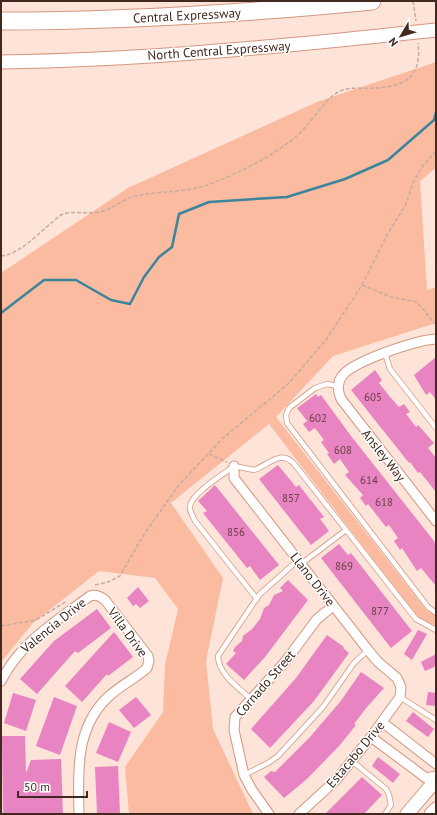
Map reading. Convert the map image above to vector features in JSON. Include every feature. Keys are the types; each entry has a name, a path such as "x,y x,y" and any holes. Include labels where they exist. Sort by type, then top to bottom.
{"highway":[{"name":"Central Expressway","path":"1,21 211,14 372,1"}],"main road":[{"name":"North Central Expressway","path":"1,62 62,61 212,52 436,30"},
{"path":"406,814 436,780"},
{"path":"431,814 436,808"}],"street":[{"path":"338,386 346,372 361,363 385,353 436,339"},
{"name":"Ansley Way","path":"338,386 341,399 436,521"},
{"name":"Llano Drive","path":"234,466 234,478 368,650 378,662 396,678 401,687 400,697"},
{"name":"Valencia Drive","path":"1,682 16,656 32,640 90,596 97,595"},
{"name":"Villa Drive","path":"79,814 79,754 94,713 108,697 144,670 149,661 145,652 105,600 97,595"},
{"name":"Cornado Street","path":"269,814 252,790 244,775 233,723 238,711 285,662 317,619 333,606"},
{"name":"Estacabo Drive","path":"299,814 336,780 371,737 400,697"},
{"path":"382,722 436,764"},
{"path":"371,737 426,778 436,776"}],"lane":[{"path":"385,353 390,369 436,428"},
{"path":"338,386 327,384 315,388 289,408 286,415 287,423 428,607 436,612"},
{"path":"257,599 195,521 190,508 192,500 198,494 234,466 254,470 277,457 287,458 295,465 416,619 436,630"},
{"path":"251,699 224,673 218,662 218,656 257,599 268,586 346,530"},
{"path":"244,775 268,763 278,756 323,707 354,663 368,650"},
{"path":"400,697 436,720"},
{"path":"352,761 386,789 391,805 385,814"}],"path":[{"path":"413,1 416,24"},
{"path":"1,256 18,249 29,242 64,213 100,212 109,210 132,197 208,185 225,178 282,146 309,124 327,101 340,91 351,88 392,86 413,75 417,69 420,55 418,40"},
{"path":"94,586 108,582 120,576 141,539 178,486 229,433 273,398 307,363 342,317 362,285 386,238 406,204 413,183 422,167 436,151"},
{"path":"362,285 391,297 417,302 436,325"},
{"path":"209,454 234,466"},
{"path":"1,626 36,620 72,597"}],"shaded area":[{"path":"436,62 436,168 420,181 427,290 436,287 436,323 333,356 276,417 427,611 436,615 436,627 419,619 269,424 171,503 223,578 206,661 213,729 253,814 129,814 125,767 163,712 165,665 178,609 155,578 99,571 33,623 1,662 1,273 128,188 317,102"}],"building":[{"path":"436,357 436,400 430,392 426,395 414,375"},
{"path":"375,370 382,380 379,383 390,397 399,407 404,404 410,412 406,414 416,427 418,425 434,443 428,448 436,458 436,492 420,472 418,473 410,462 409,463 351,390"},
{"path":"316,394 318,397 321,395 351,436 434,541 436,546 436,586 421,568 417,571 402,548 400,550 394,541 398,538 389,525 386,527 368,504 366,506 360,498 363,495 345,475 349,472 340,459 334,464 327,454 329,453 321,442 324,440 315,428 309,432 303,424 307,421 297,408"},
{"path":"278,465 296,487 299,485 324,517 320,519 329,531 311,545 259,479"},
{"path":"215,485 279,565 260,580 250,566 247,568 203,513 207,511 198,501"},
{"path":"339,544 348,555 351,553 412,631 391,648 321,558"},
{"path":"288,580 308,600 265,657 244,680 226,664 236,653 233,651 242,641 243,636 252,629 260,619 264,608 269,605 274,595 283,591 280,588"},
{"path":"138,587 149,601 140,608 136,604 133,606 127,598"},
{"path":"97,609 111,628 78,653 75,651 37,694 20,679 54,641"},
{"path":"418,630 427,634 412,660 404,654"},
{"path":"114,632 133,657 108,676 107,674 82,702 65,686"},
{"path":"327,635 344,647 343,648 349,653 314,701 270,748 251,729 296,678"},
{"path":"436,654 436,666 425,671 421,662"},
{"path":"361,672 384,688 367,707 354,724 356,725 340,745 307,779 284,798 264,777 271,771 275,772 309,738 340,702"},
{"path":"428,692 436,693 436,706 426,705"},
{"path":"13,693 36,700 26,731 4,723"},
{"path":"54,697 77,706 60,755 36,746"},
{"path":"136,697 151,715 134,728 119,710"},
{"path":"413,712 434,729 428,737 406,721"},
{"path":"109,722 131,732 118,762 96,753"},
{"path":"2,736 25,736 26,773 31,760 61,759 63,814 3,814"},
{"path":"378,757 400,774 393,783 372,766"},
{"path":"118,766 120,814 97,814 95,767"},
{"path":"362,777 382,795 364,814 325,814"}],"waterway":[{"path":"1,313 44,280 76,280 111,300 130,304 144,277 159,257 172,247 179,214 209,202 287,197 345,179 388,160 434,120 436,112"}]}
